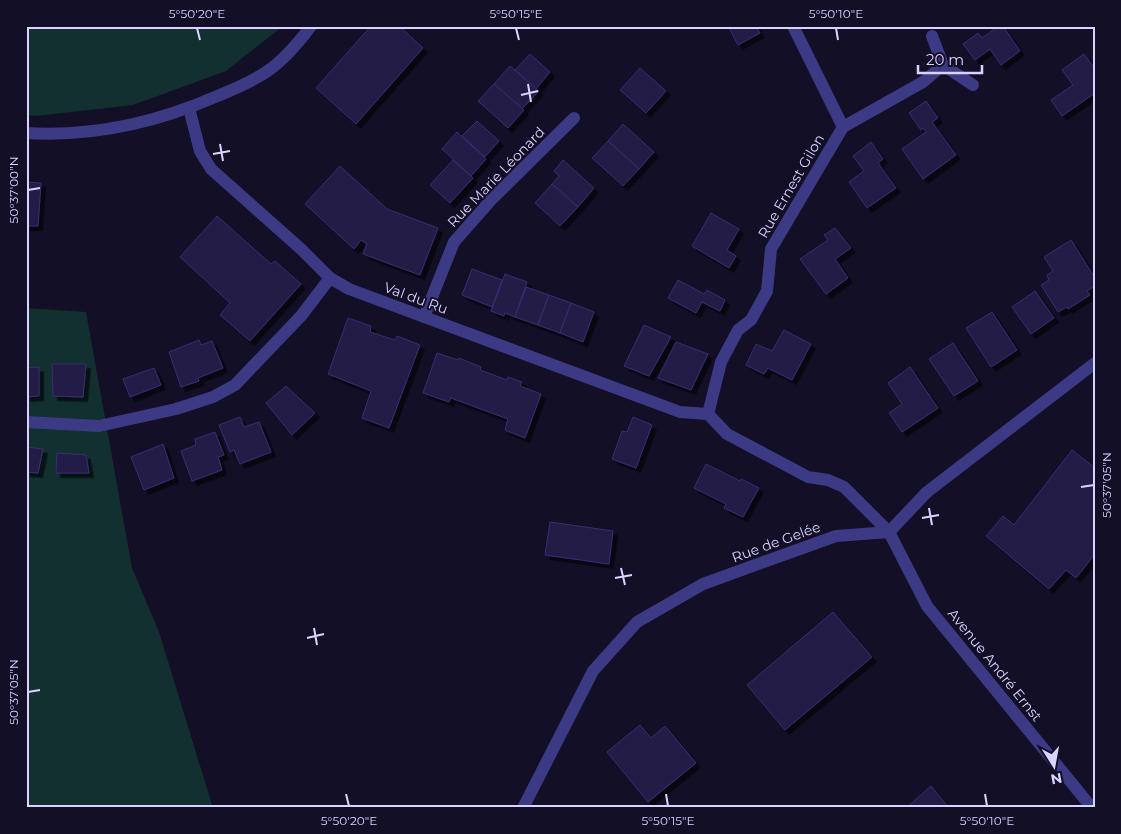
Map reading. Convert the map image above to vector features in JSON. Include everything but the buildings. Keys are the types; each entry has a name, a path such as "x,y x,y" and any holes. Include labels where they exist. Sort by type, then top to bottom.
{"street":[{"path":"26,133 45,134 97,131 149,121 189,108 244,85 268,71 303,38 311,26"},
{"name":"Rue Ernest Gilon","path":"793,26 843,127"},
{"path":"932,36 943,65 974,85"},
{"name":"Rue Ernest Gilon","path":"708,414 721,362 738,330 751,320 767,291 771,249 843,127 923,82 943,65"},
{"name":"Val du Ru","path":"189,108 200,151 211,169 330,278 350,289 680,412 708,414"},
{"name":"Rue Marie Léonard","path":"424,317 454,242 491,200 574,118"},
{"path":"26,422 98,426 176,409 213,396 235,385 301,316 330,278"},
{"path":"708,414 727,434 808,477 828,480 844,487 889,532 927,492 1095,363"},
{"name":"Rue de Gelée","path":"526,806 593,671 637,622 703,584 836,536 889,532"},
{"name":"Avenue André Ernst","path":"889,532 927,606 1092,808"}],"green space":[{"path":"26,26 283,26 226,71 133,105 36,116 26,115"},
{"path":"26,308 86,312 132,568 159,632 213,808 26,808"}]}
